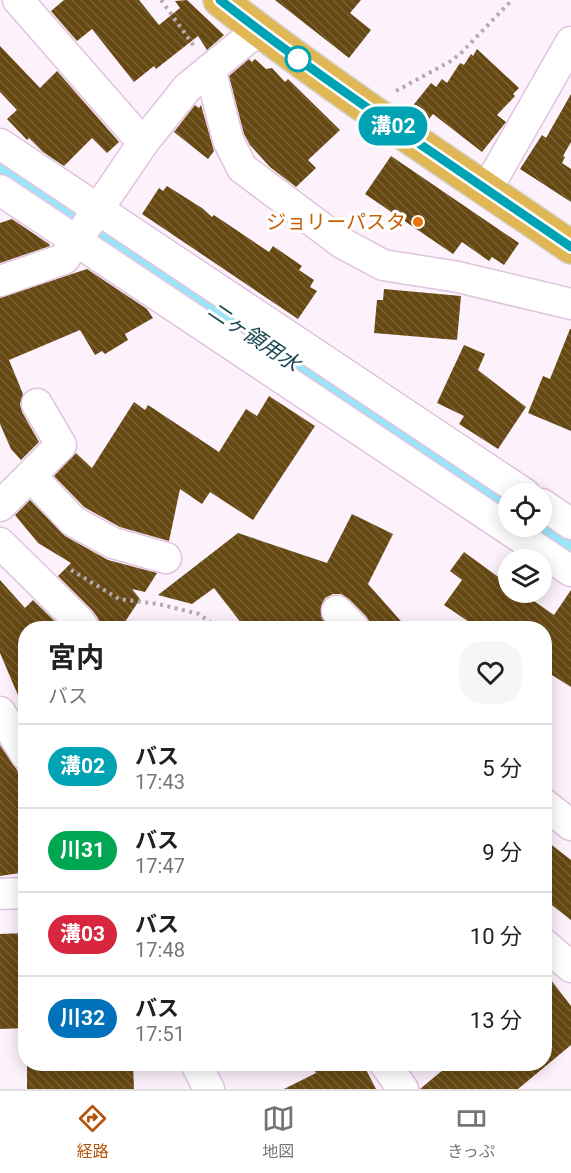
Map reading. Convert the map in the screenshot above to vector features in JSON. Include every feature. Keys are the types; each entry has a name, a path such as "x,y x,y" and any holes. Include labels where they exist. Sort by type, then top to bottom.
{"highway":[{"path":"220,0 258,30 379,116 571,247"}],"street":[{"path":"18,0 143,143"},
{"path":"0,281 64,259 143,143 187,88 258,30"},
{"path":"487,189 571,42"},
{"path":"210,69 228,140 242,168 342,243 383,265 458,277 571,304"},
{"path":"0,144 508,483"},
{"path":"0,190 76,243 571,571"},
{"path":"0,506 61,445 37,404"},
{"path":"428,476 450,444"},
{"path":"31,476 73,521 113,543 166,558"},
{"path":"552,511 571,524"},
{"path":"0,543 79,621"},
{"path":"0,712 18,742"},
{"path":"552,810 571,825"},
{"path":"0,894 18,893"},
{"path":"552,951 571,967"},
{"path":"200,1071 209,1089"},
{"path":"391,1071 403,1089"}],"path":[{"path":"161,0 210,69"},
{"path":"379,116 396,92 451,61 512,0"},
{"path":"69,568 118,599 158,604 199,614 208,621"}],"building":[{"path":"64,0 139,0 159,25 180,8 175,1 187,0 224,35 207,50 198,36 156,69 154,66 134,82 92,29 77,41 51,11"},
{"path":"275,0 361,0 350,13 371,30 349,58"},
{"path":"0,46 40,88 57,71 119,142 107,153 92,138 64,166 43,152 29,138 27,140 7,119 17,110 0,92"},
{"path":"477,49 519,88 513,94 515,96 497,115 506,122 482,152 433,114 424,125 407,113 431,83 436,87 442,79 447,83 460,63 464,65"},
{"path":"249,59 252,62 255,59 266,69 272,68 285,82 288,79 340,130 308,160 316,168 296,187 270,167 250,145 244,134 229,76"},
{"path":"571,94 571,142 563,156 565,157 562,163 571,169 571,202 520,169 542,135 546,138"},
{"path":"195,105 199,108 201,105 214,151 208,159 174,132"},
{"path":"391,156 519,243 504,265 492,257 489,261 462,242 453,254 365,194"},
{"path":"167,186 269,252 273,246 302,266 299,270 314,280 310,287 317,291 298,319 142,214 159,188 163,191"},
{"path":"12,219 50,246 0,263 0,223"},
{"path":"87,269 147,309 153,318 125,334 128,340 105,354 102,351 95,355 80,330 9,360 23,394 20,404 22,412 39,442 21,460 11,449 0,424 0,298"},
{"path":"384,289 461,296 457,340 374,333 377,300 383,300"},
{"path":"570,329 571,431 528,413 543,376 550,379"},
{"path":"464,345 485,354 478,370 526,407 498,449 459,424 464,416 437,403"},
{"path":"269,396 315,426 253,520 210,492 202,504 180,489 169,541 120,527 84,507 54,476 76,453 92,468 134,402 145,410 148,405 219,452 246,409 257,416"},
{"path":"30,500 65,536 108,560 157,573 145,592 132,589 140,599 126,621 99,621 92,610 58,576 71,563 38,543 15,515"},
{"path":"352,514 393,534 368,584 401,621 369,621 349,599 341,594 333,594 325,598 321,606 321,616 325,621 240,621 214,588 192,604 158,595 238,533 327,563"},
{"path":"464,552 498,577 498,603 537,603 554,615 571,590 571,687 552,675 552,621 468,621 444,605 462,580 450,571"},
{"path":"0,580 25,608 33,600 55,621 18,621 18,695 0,653"},
{"path":"0,745 18,773 18,873 0,876"},
{"path":"552,845 571,860 571,920 552,905"},
{"path":"18,933 18,1028 0,1029 0,934"},
{"path":"552,981 571,1006 571,1045 552,1061"},
{"path":"27,1071 133,1071 134,1089 27,1089"},
{"path":"315,1071 367,1071 376,1089 284,1089 316,1073"},
{"path":"442,1071 540,1071 518,1089 420,1089"}],"waterway":[{"name":"二ヶ領用水","path":"0,166 498,500"},
{"name":"二ヶ領用水","path":"552,535 571,548"}],"bus line":[{"name":"溝02","path":"220,0 258,30 418,143 571,247"}],"place":[{"name":"ジョリーパスタ","path":"418,222"}]}
